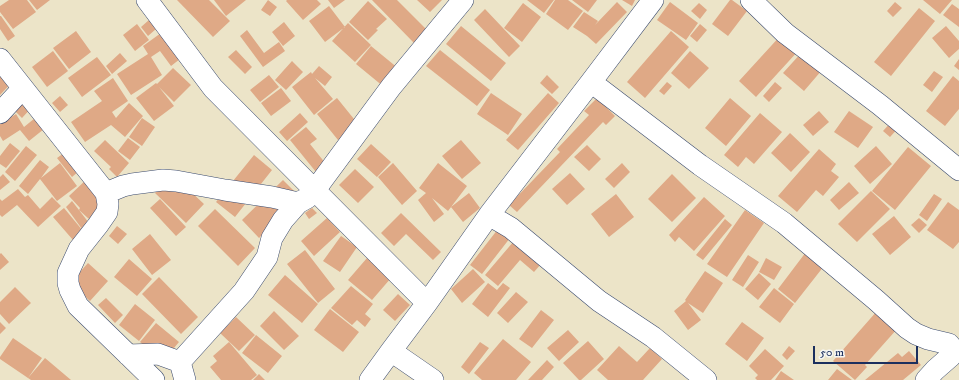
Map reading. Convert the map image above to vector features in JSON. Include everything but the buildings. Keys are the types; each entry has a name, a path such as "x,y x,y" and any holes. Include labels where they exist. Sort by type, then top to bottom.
{"street":[{"path":"147,0 213,88 427,303"},
{"path":"128,355 158,354 182,371 244,291 267,257 272,238 283,220 298,203 307,198 315,190 391,87 463,0"},
{"path":"370,380 427,303 489,214 653,0"},
{"path":"751,0 786,33 880,105 959,170"},
{"path":"0,59 106,193 108,204 107,212 79,249 68,273 68,283 78,306 154,380"},
{"path":"591,82 700,165 784,224 876,300 907,328 928,340 945,342 951,346 953,349 951,356 926,380"},
{"path":"0,112 23,88"},
{"path":"106,193 132,184 163,180 298,203"},
{"path":"489,214 511,228 599,301 653,337 706,380"},
{"path":"391,351 433,380"}]}
